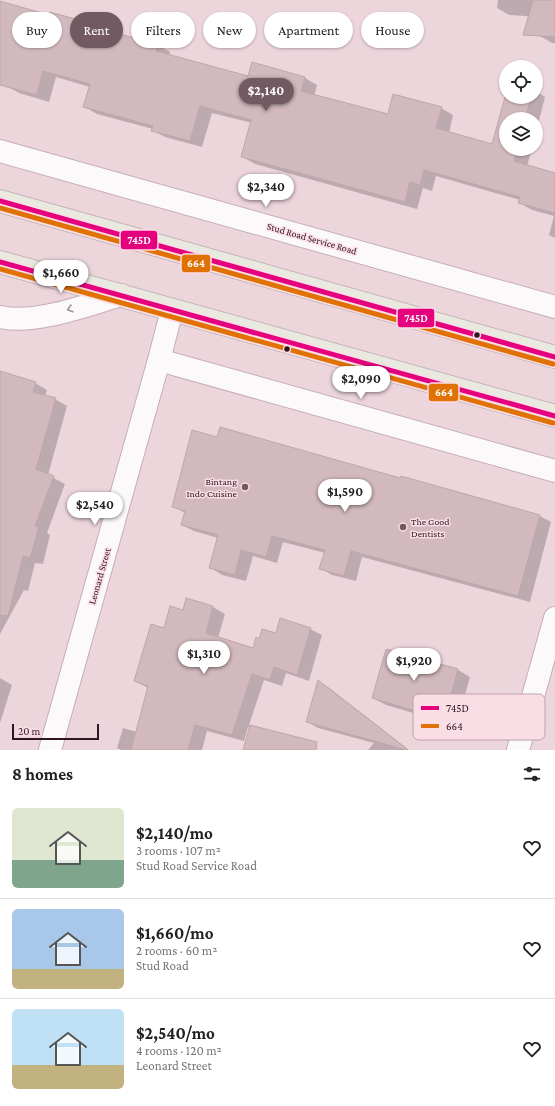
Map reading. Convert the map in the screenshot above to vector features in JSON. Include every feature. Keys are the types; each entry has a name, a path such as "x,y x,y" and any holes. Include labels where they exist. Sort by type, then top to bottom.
{"main road":[{"path":"0,201 555,357"},
{"path":"0,262 555,416"}],"street":[{"name":"Stud Road Service Road","path":"0,151 555,307"},
{"path":"0,317 18,318 54,314 121,295"},
{"name":"Leonard Street","path":"50,750 172,310"},
{"path":"159,360 555,471"},
{"path":"534,694 555,618"},
{"path":"518,750 521,740"}],"building":[{"path":"533,0 555,0 555,37 523,35"},
{"path":"0,1 38,12 12,12 12,48 62,48 62,15 70,18 70,48 123,48 123,35 131,37 131,48 157,48 156,51 248,76 252,62 305,77 301,91 388,114 393,94 442,107 436,128 492,144 499,119 499,156 515,156 514,161 555,173 555,213 518,203 520,197 424,170 420,185 410,182 405,202 241,157 251,120 200,106 190,141 151,131 153,126 83,107 90,84 43,71 37,95 0,85"},
{"path":"503,104 529,104 527,112 501,112"},
{"path":"0,371 36,382 33,392 56,398 36,469 54,476 35,526 39,527 30,558 23,556 8,616 0,615"},
{"path":"220,427 400,478 401,476 540,515 518,596 351,551 344,576 319,569 325,550 272,536 266,557 241,550 235,575 209,568 218,535 181,525 185,511 172,507 192,430 217,437"},
{"path":"186,598 213,606 206,633 253,648 256,637 259,639 262,629 276,633 280,618 311,628 297,675 274,667 270,680 252,674 232,735 195,725 188,750 131,750 148,686 134,681 151,624 164,628 170,606 183,610"},
{"path":"386,649 458,669 451,694 413,694 413,710 372,698"},
{"path":"318,680 407,749 406,750 306,722"},
{"path":"250,725 317,742 316,750 243,750"}],"transit line":[{"name":"745D","path":"0,201 555,357"},
{"name":"664","path":"0,208 553,364"},
{"name":"745D","path":"0,262 555,416"},
{"name":"664","path":"0,269 553,423"}],"place":[{"name":"Bintang Indo Cuisine","path":"245,487"},
{"name":"The Good Dentists","path":"403,527"}]}
